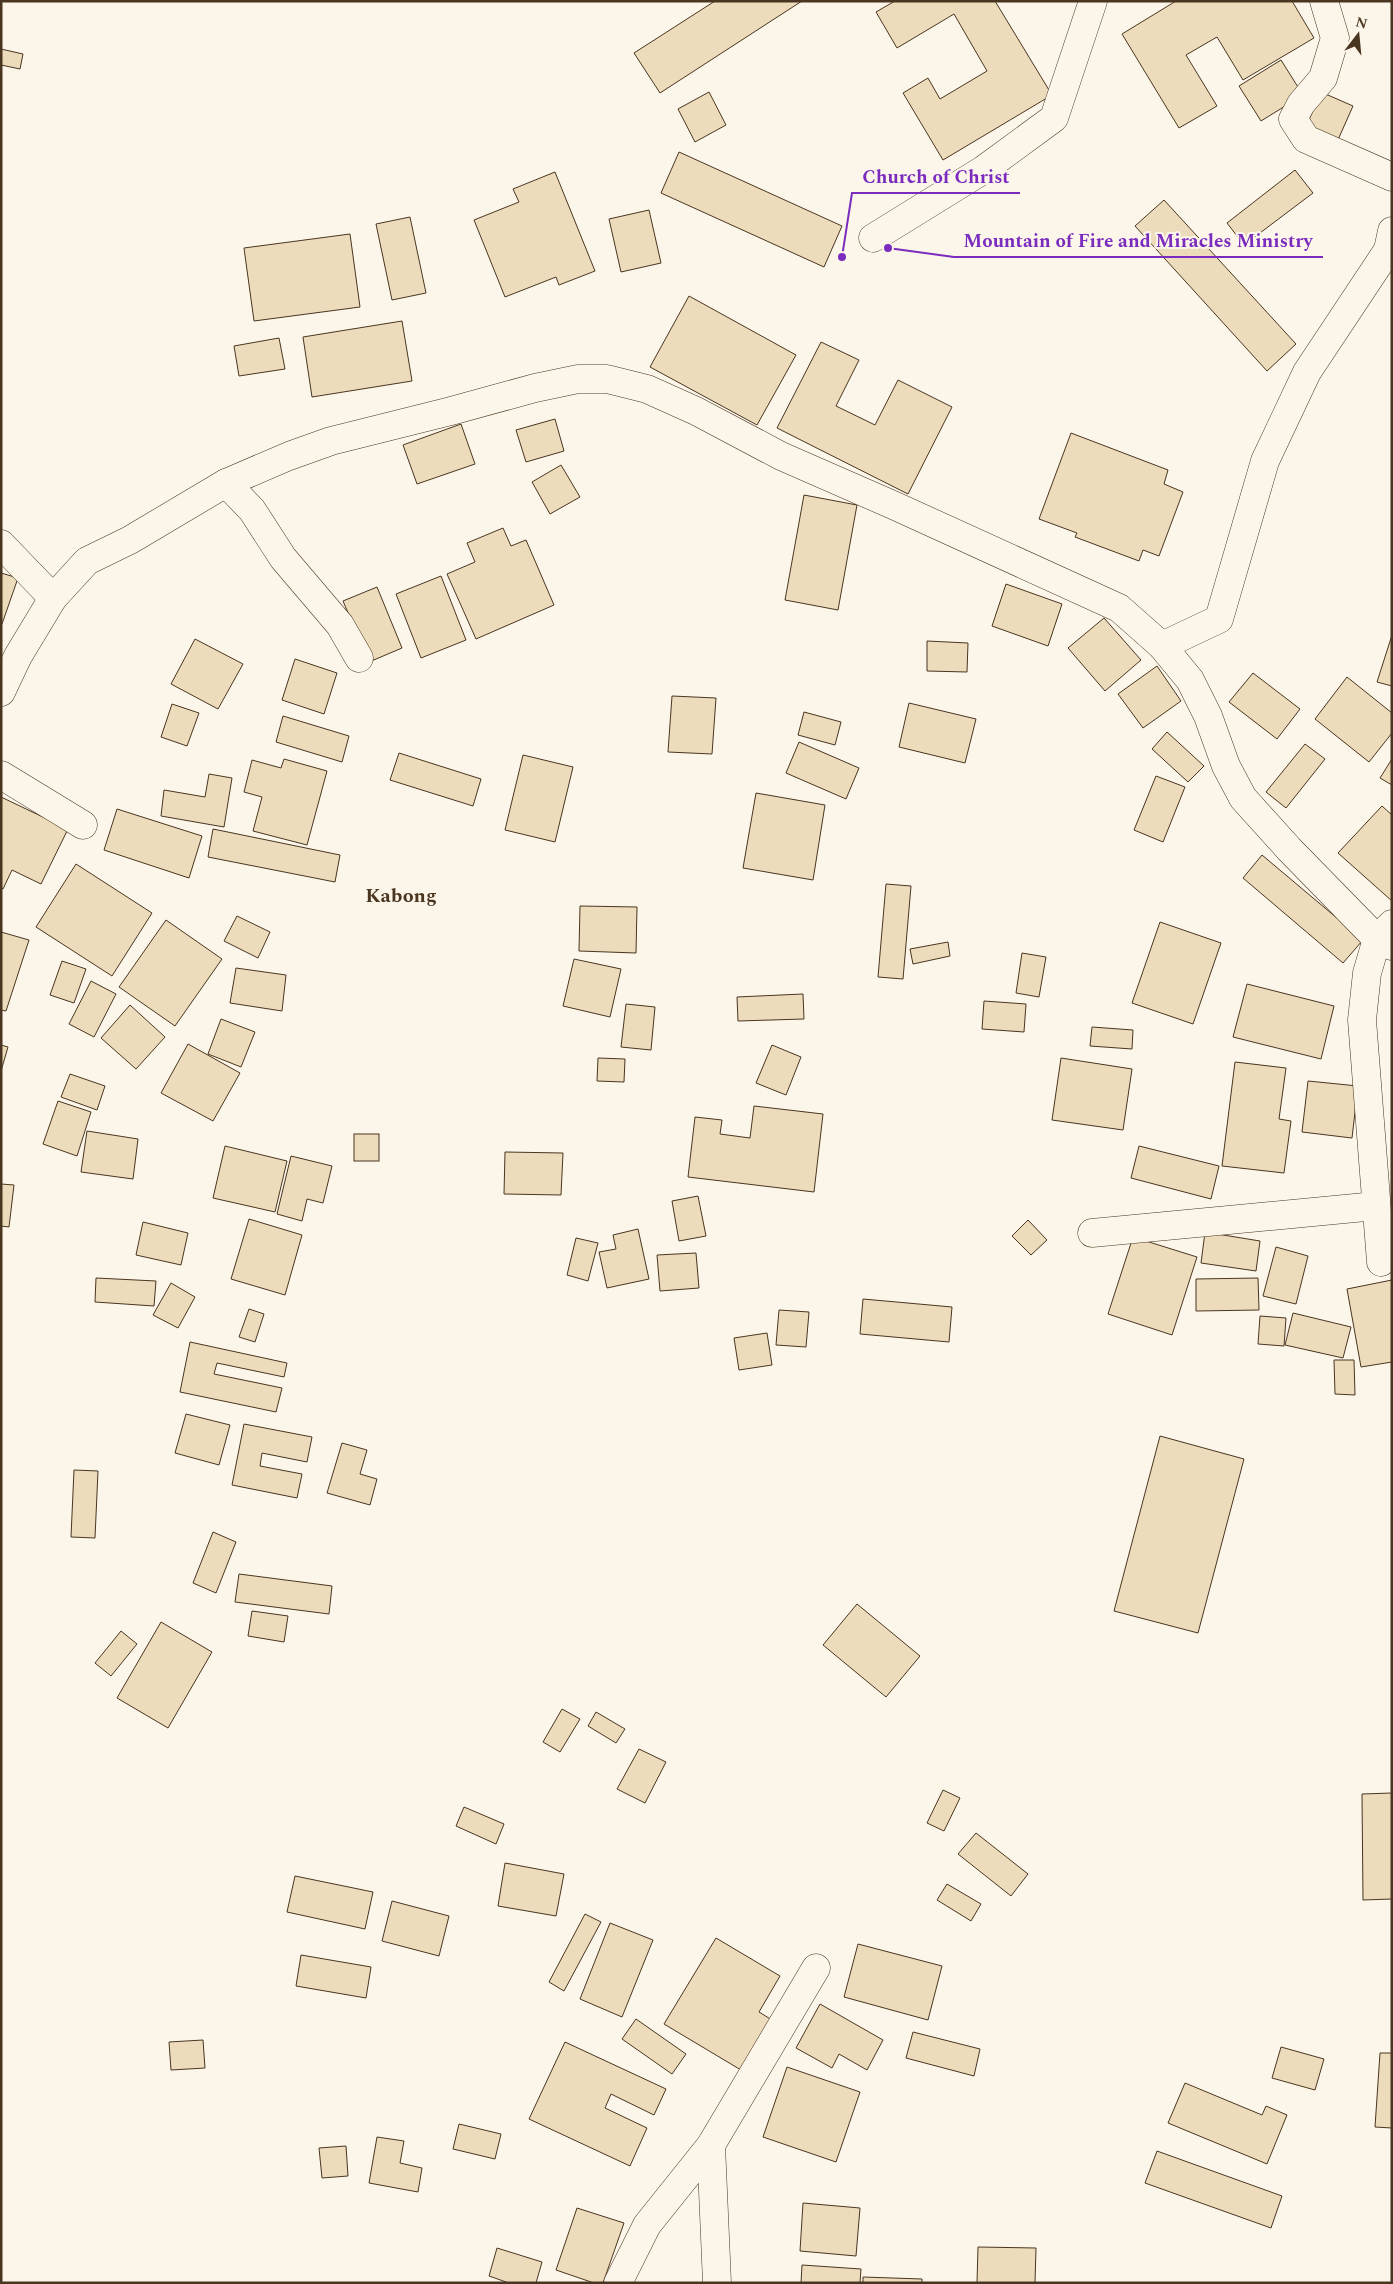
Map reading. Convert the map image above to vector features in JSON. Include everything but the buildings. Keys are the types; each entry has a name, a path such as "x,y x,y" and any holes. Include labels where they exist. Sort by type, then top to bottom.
{"street":[{"path":"873,238 983,170 1054,118 1093,1"},
{"path":"1324,1 1336,38 1323,78 1301,104 1293,119 1306,139 1392,177"},
{"path":"1162,646 1219,619 1265,461 1307,372 1388,250 1392,231"},
{"path":"1,692 18,656 53,598 87,561 130,540 226,483 289,456 331,441 452,412 535,388 578,379 607,379 646,389 696,411 781,456 1119,608 1162,646 1190,680 1208,716 1226,766 1243,798 1295,855 1387,936 1367,973 1362,1020 1381,1262"},
{"path":"226,483 252,510 283,558 340,625 359,658"},
{"path":"1,544 53,598"},
{"path":"1,775 83,826"},
{"path":"1092,1233 1376,1206"},
{"path":"618,2283 647,2225 711,2145 816,1968"},
{"path":"711,2145 717,2283"}],"place":[{"name":"Mountain of Fire and Miracles Ministry","path":"888,248"},
{"name":"Church of Christ","path":"842,257"}],"district":[{"name":"Kabong","path":"401,895"}]}
